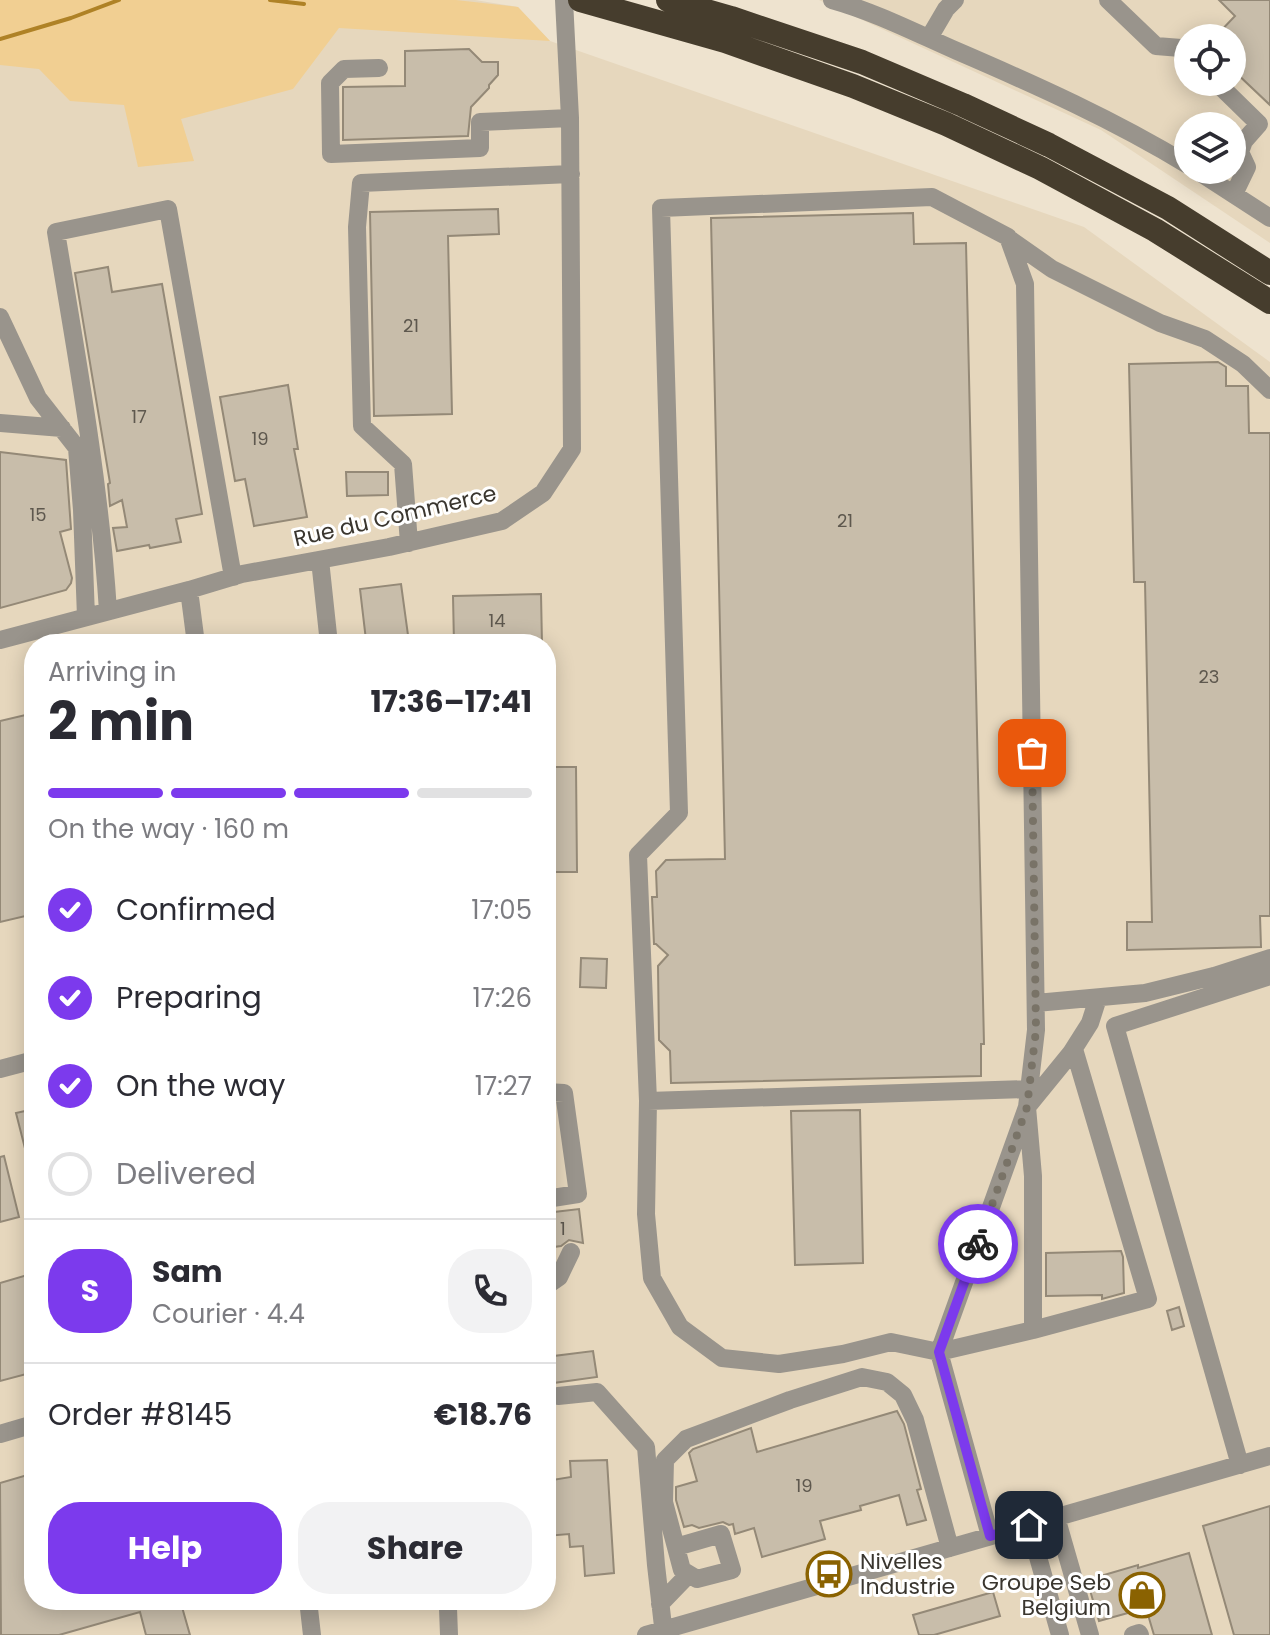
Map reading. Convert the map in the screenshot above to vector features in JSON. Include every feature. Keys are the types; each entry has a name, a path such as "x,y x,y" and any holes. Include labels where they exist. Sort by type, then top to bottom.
{"highway":[{"path":"580,0 725,41 853,86 946,124 1040,168 1155,230 1270,302"},
{"path":"668,0 862,62 963,105 1049,145 1168,208 1270,273"}],"street":[{"name":"Rue du Commerce","path":"0,640 233,577 409,543 502,521 543,493 572,449 571,174 564,0"},
{"path":"832,0 896,23 1089,110 1174,157"},
{"path":"929,38 955,0"},
{"path":"1108,0 1156,46 1174,47"},
{"path":"379,68 344,69 330,83 331,154 480,148 480,122 570,118"},
{"path":"1230,96 1259,124 1244,141 1240,152 1247,167 1234,194"},
{"path":"409,543 403,464 362,426 357,227 361,183 571,174"},
{"path":"1218,184 1270,218"},
{"path":"1074,1049 1148,1299 939,1352 891,1342 779,1364 722,1358 680,1327 652,1278 646,1214 648,1101 638,855 679,813 661,208 932,197 1008,237 1052,269 1160,323 1205,339 1243,364 1270,390"},
{"path":"108,611 105,551 88,422 56,232 168,209 233,577"},
{"path":"1008,237 1025,284 1036,1003 1028,1098 1033,1176 1033,1330"},
{"path":"0,317 38,398 77,448 86,617"},
{"path":"0,423 62,428"},
{"path":"320,560 328,634"},
{"path":"189,590 195,634"},
{"path":"1036,1003 1145,993 1270,958"},
{"path":"1240,1465 1115,1026 1270,976"},
{"path":"990,1536 939,1352 1028,1098 1074,1049 1090,1023 1098,998"},
{"path":"0,1069 24,1063"},
{"path":"556,1093 564,1093 578,1194 556,1197"},
{"path":"648,1101 1028,1098"},
{"path":"556,1279 571,1252"},
{"path":"676,1547 721,1534 732,1570 697,1579 682,1570 664,1502 665,1460 686,1439 862,1377 887,1382 903,1395 915,1420 950,1548"},
{"path":"558,1396 597,1392 646,1447 660,1604 658,1633 1270,1456"},
{"path":"0,1434 24,1427"},
{"path":"1056,1517 1090,1635"},
{"path":"1029,1525 1060,1635"},
{"path":"660,1604 689,1574"},
{"path":"309,1610 312,1635"},
{"path":"448,1610 449,1635"},
{"path":"1133,1635 1140,1635"}],"shaded area":[{"path":"0,0 475,0 518,7 550,41 1084,227 1270,362 1270,1635 0,1635"},
{"path":"0,0 456,0 518,7 550,41 339,28 293,89 181,119 194,161 138,167 124,105 70,101 39,69 0,65"},
{"path":"819,0 1270,0 1270,243 1182,184 1246,184 1246,112 1174,112 1174,179 1101,130"}],"building":[{"path":"1219,0 1270,0 1270,105 1246,82 1246,24 1227,24 1235,16"},
{"path":"469,49 482,62 498,62 498,75 471,107 468,136 343,140 343,87 405,86 405,51"},
{"path":"498,209 499,234 448,236 452,414 374,416 370,212"},
{"path":"913,213 914,244 966,243 984,1044 981,1044 981,1076 671,1083 670,1051 659,1040 658,966 668,955 654,944 652,897 657,897 656,871 666,860 725,859 711,218"},
{"path":"108,267 112,292 162,284 202,514 176,519 181,542 117,551 113,528 127,527 122,500 110,506 110,483 75,273"},
{"path":"1218,362 1226,367 1226,386 1248,386 1249,433 1270,433 1270,916 1260,916 1261,947 1127,950 1127,922 1152,922 1145,582 1134,582 1129,364"},
{"path":"288,385 298,449 294,449 307,517 254,526 245,479 235,481 220,397"},
{"path":"0,452 66,460 71,529 60,532 72,578 66,590 0,608"},
{"path":"346,472 388,472 388,495 347,496"},
{"path":"401,584 408,634 365,634 360,589"},
{"path":"541,594 542,634 454,634 453,596"},
{"path":"24,715 24,916 0,922 0,721"},
{"path":"556,767 576,767 577,872 556,872"},
{"path":"581,958 607,959 606,988 580,987"},
{"path":"860,1110 863,1263 795,1265 791,1111"},
{"path":"24,1111 24,1144 16,1113"},
{"path":"4,1156 19,1217 0,1222 0,1157"},
{"path":"579,1209 583,1243 569,1240 556,1247 556,1212"},
{"path":"1121,1251 1124,1293 1102,1299 1102,1295 1046,1296 1046,1253"},
{"path":"24,1276 24,1375 0,1381 0,1283"},
{"path":"1179,1307 1184,1326 1172,1330 1167,1311"},
{"path":"593,1351 597,1377 556,1383 556,1356"},
{"path":"897,1411 904,1424 926,1520 907,1525 899,1495 820,1521 825,1539 762,1557 754,1528 735,1534 733,1524 723,1522 699,1528 692,1525 684,1527 676,1500 676,1487 697,1481 689,1453 693,1449 751,1428 757,1452"},
{"path":"607,1460 614,1573 585,1576 583,1546 570,1547 569,1534 556,1535 556,1479 571,1477 570,1461"},
{"path":"24,1476 24,1610 183,1610 190,1635 146,1635 140,1612 59,1635 1,1635 0,1483"},
{"path":"1270,1506 1270,1635 1234,1635 1203,1526"},
{"name":"Groupe Seb Belgium","path":"1189,1553 1212,1635 1154,1635 1146,1608 1099,1621 1087,1580"},
{"path":"993,1592 1000,1616 934,1635 919,1635 913,1615"}],"waterway":[{"path":"0,39 119,0"},
{"path":"270,0 304,4"}],"way so far":[{"path":"978,1244 1027,1107 1036,1030 1032,753"}],"place":[{"name":"Nivelles Industrie","path":"829,1574"},
{"name":"Groupe Seb Belgium","path":"1142,1595"}],"route":[{"path":"978,1244 939,1352 990,1536 1029,1525"}]}
